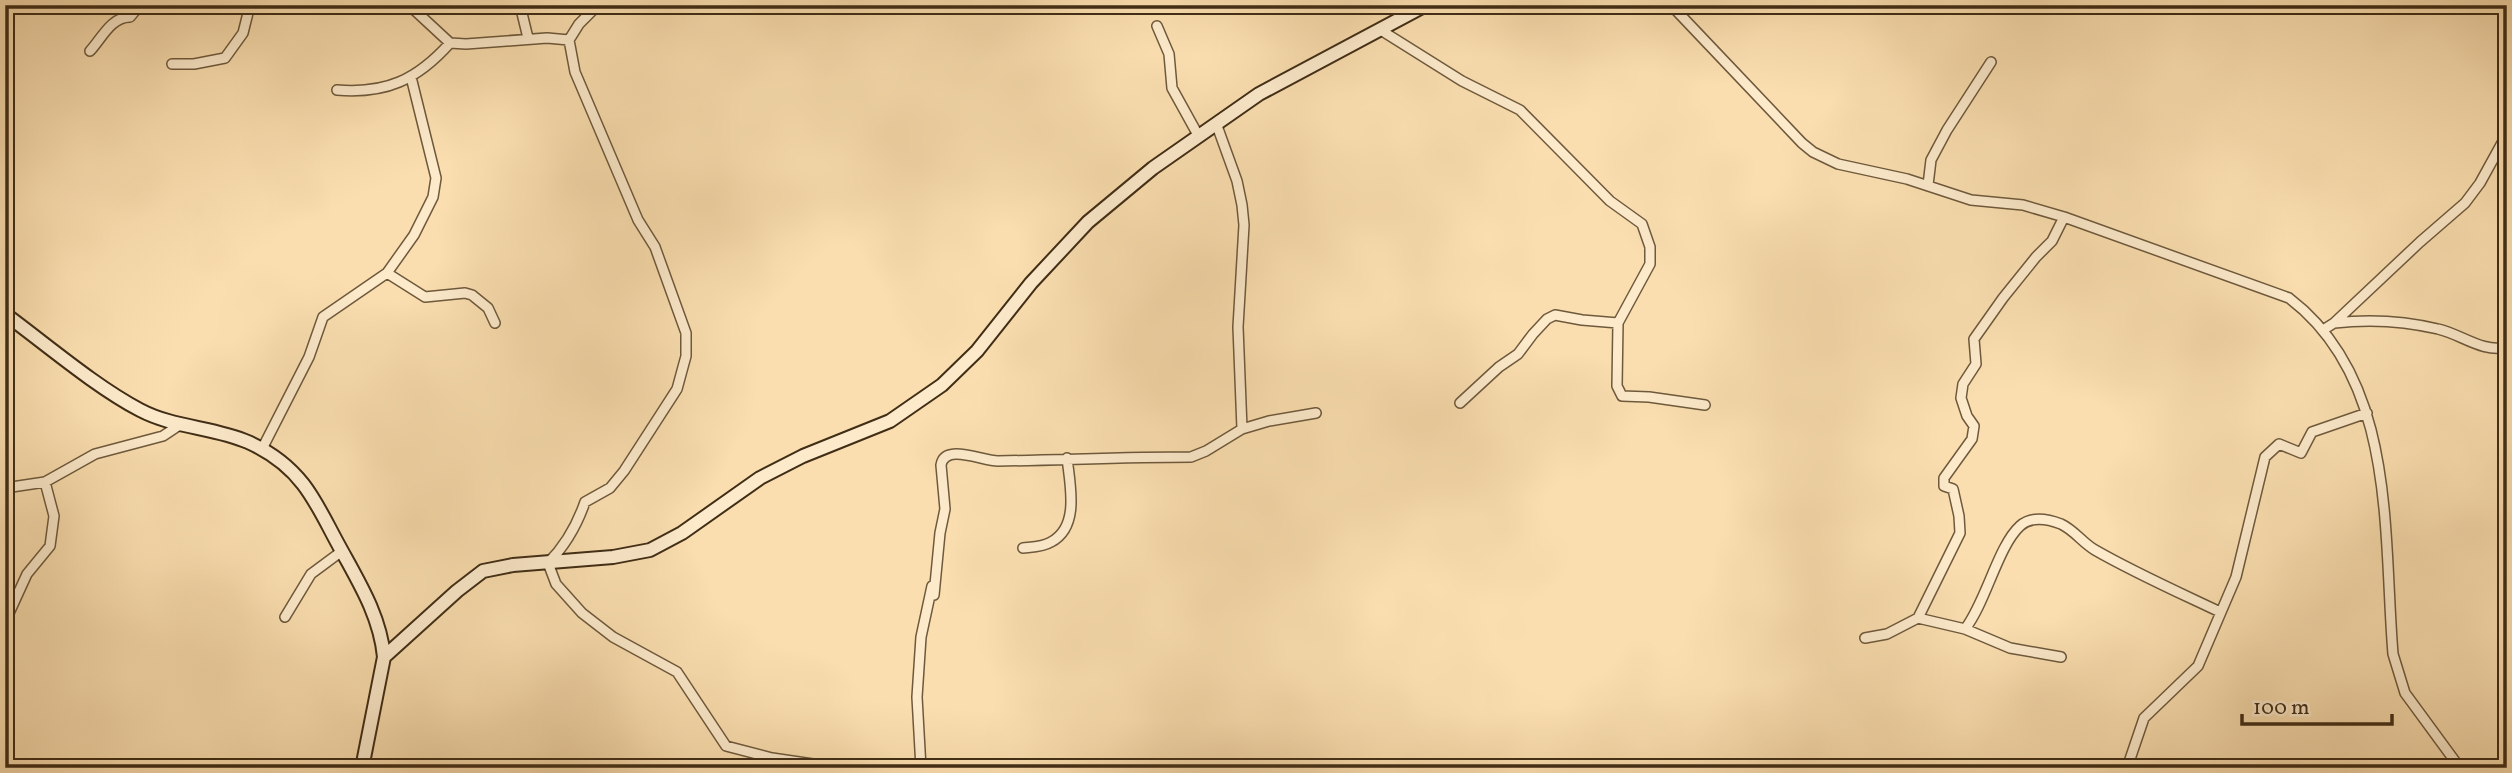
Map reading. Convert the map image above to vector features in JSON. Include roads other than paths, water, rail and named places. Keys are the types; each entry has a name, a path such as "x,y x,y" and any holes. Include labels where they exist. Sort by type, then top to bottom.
{"street":[{"path":"90,51 107,29 121,17 130,17 140,5"},
{"path":"172,64 194,64 225,58 243,33 250,5"},
{"path":"409,5 450,43 528,38 569,40"},
{"path":"520,5 528,38"},
{"path":"548,563 559,552 577,524 585,502 610,488 624,471 677,389 686,356 686,333 655,247 638,220 575,72 569,40 579,24 598,5"},
{"path":"384,657 483,571 513,565 650,550 682,533 760,478 803,456 890,421 942,384 976,351 1031,283 1088,222 1153,169 1259,94 1426,5"},
{"path":"1671,5 1769,110 1813,152 1838,164 1928,185 1971,200 2024,205 2064,217 2289,298 2308,313 2342,356 2367,413 2381,474 2393,654 2399,677 2405,693 2460,768"},
{"path":"1157,26 1169,54 1172,88 1198,135"},
{"path":"1379,29 1462,81 1520,110 1610,201 1642,224 1650,247 1650,264 1618,323 1617,386 1622,396 1705,405"},
{"path":"337,90 363,93 411,77 432,62 450,43"},
{"path":"1928,185 1931,160 1991,62"},
{"path":"262,449 309,357 323,317 387,273 414,235 433,197 436,178 411,77"},
{"path":"1216,123 1237,181 1244,225 1238,327 1242,429"},
{"path":"2323,330 2334,323 2465,203 2480,183 2507,134"},
{"path":"1865,638 1887,634 1918,618 1945,566 1960,533 1953,489 1944,486 1944,478 1972,439 1974,426 1967,416 1961,398 1963,384 1976,364 1974,339 2003,298 2052,241 2064,217"},
{"path":"387,273 425,297 472,295 488,308 495,323"},
{"path":"5,314 139,410 181,424 227,434 262,449 303,484 342,551 377,622 384,657 362,768"},
{"path":"1460,403 1499,367 1518,354 1540,326 1555,315 1618,323"},
{"path":"2334,323 2357,320 2441,329 2492,348 2507,346"},
{"path":"934,595 945,509 941,465 946,454 995,461 1191,457 1242,429 1269,421 1316,413"},
{"path":"2127,768 2144,718 2198,666 2236,578 2265,457 2279,444 2301,453 2312,432 2367,413"},
{"path":"5,488 45,482 95,454 163,436 181,424"},
{"path":"1023,548 1051,542 1067,529 1070,502 1067,458"},
{"path":"5,622 27,574 50,546 54,516 45,482"},
{"path":"1965,629 1976,612 2010,539 2020,526 2029,520 2038,519 2061,524 2092,549 2220,612"},
{"path":"285,617 310,574 342,551"},
{"path":"548,563 556,584 582,613 613,637 677,672 726,746 772,758 840,768"},
{"path":"921,768 917,697 921,637 929,593 936,575"},
{"path":"1918,618 1965,629 2010,648 2061,657"}]}
